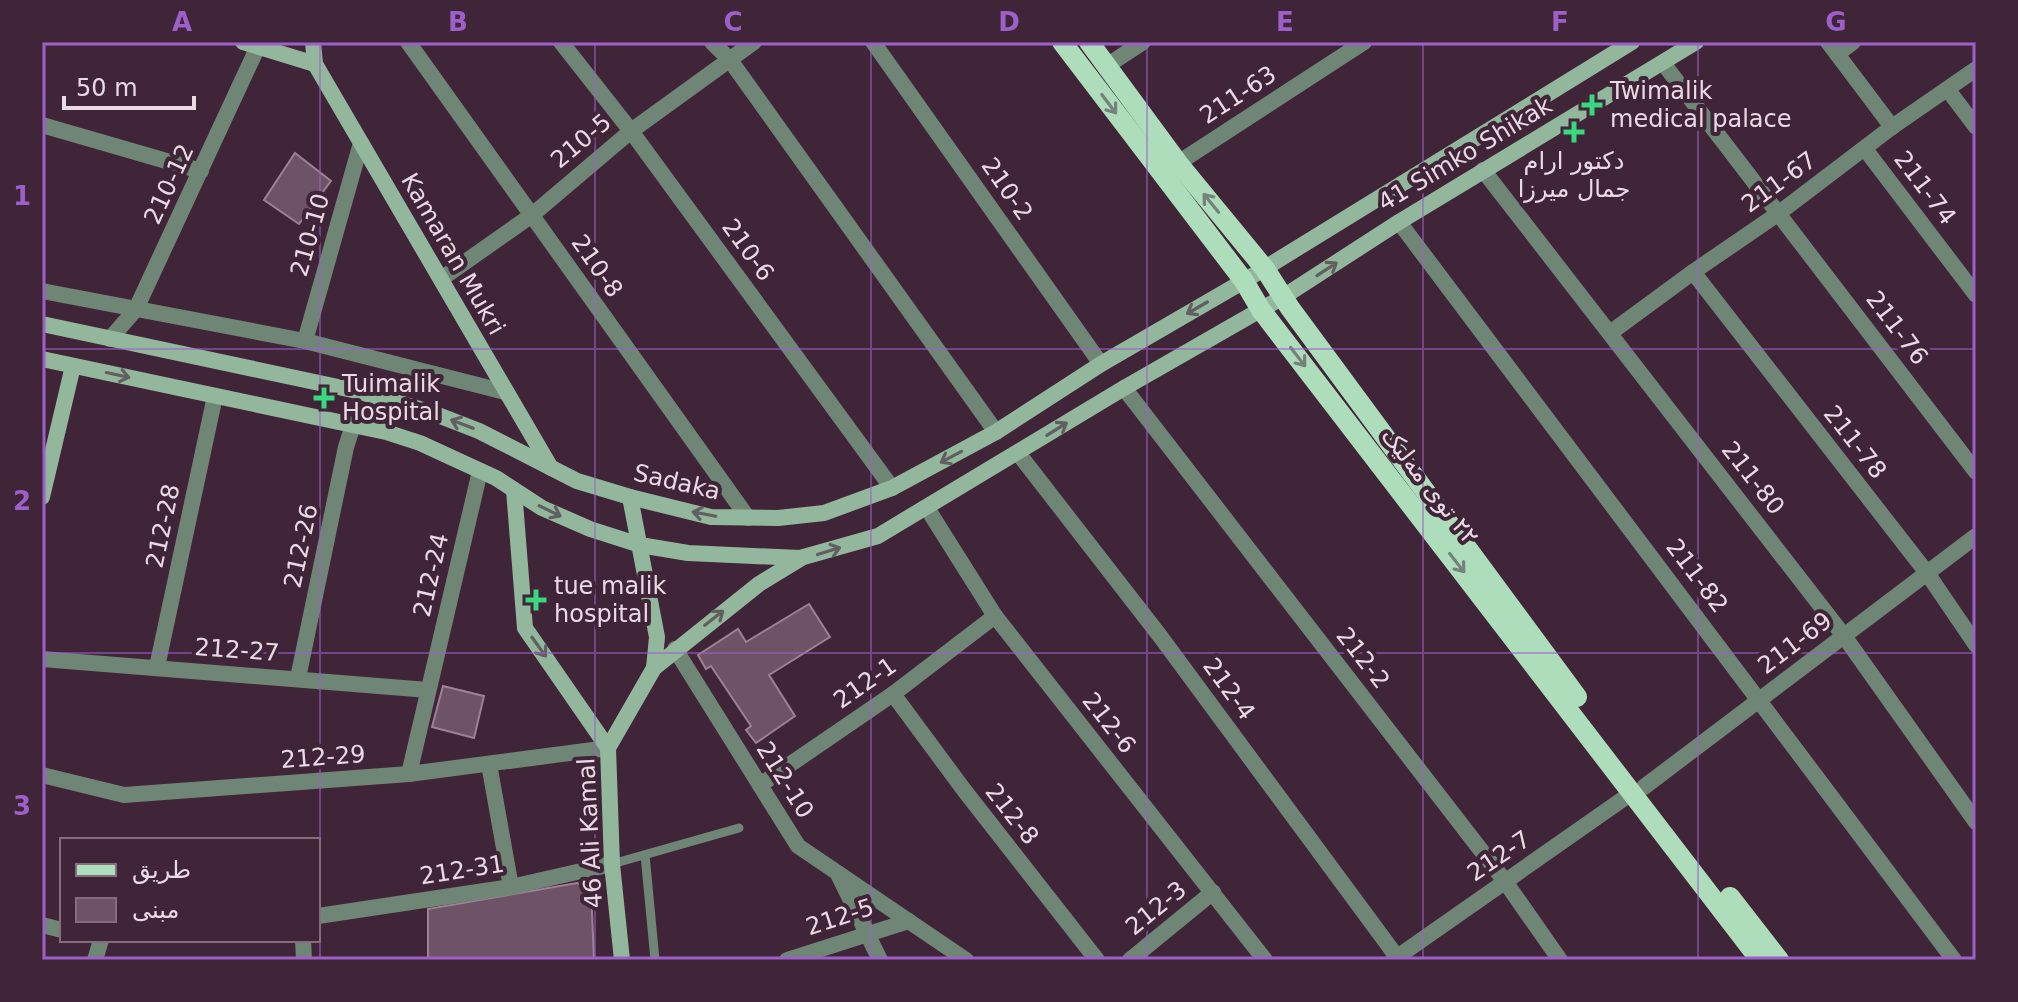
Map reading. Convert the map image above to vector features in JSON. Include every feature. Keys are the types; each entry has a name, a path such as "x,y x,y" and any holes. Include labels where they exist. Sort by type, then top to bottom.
{"main road":[{"name":"Kamaran Mukri","path":"313,42 315,64 551,468"},
{"name":"٢٢ توی مەلیک","path":"1062,42 1244,281 1261,310 1638,789 1779,960"},
{"name":"٢٢ توی مەلیک","path":"1089,42 1178,163 1265,269 1760,960"},
{"name":"41 Simko Shikak","path":"1265,269 1632,42"},
{"name":"41 Simko Shikak","path":"800,558 878,536 927,508 1124,388 1283,297 1483,170 1696,42"},
{"path":"253,43 315,64"},
{"name":"Sadaka","path":"42,324 357,391 430,412 479,431 577,481 630,497 711,517 778,518 824,513 892,488 996,432 1101,364 1265,269"},
{"path":"42,359 353,425 420,443 480,471 542,508 640,545 688,553 800,558"},
{"path":"42,497 73,366"},
{"path":"514,490 525,628 608,748"},
{"name":"46 Ali Kamal","path":"630,497 657,637 654,668"},
{"name":"46 Ali Kamal","path":"622,960 612,864 608,748 654,668 759,584 800,558"}],"street":[{"name":"210-8","path":"408,42 748,518"},
{"name":"210-6","path":"561,42 631,131 892,488"},
{"path":"712,42 730,60 996,432"},
{"name":"210-5","path":"441,279 532,215 631,131 754,42"},
{"name":"210-2","path":"873,42 1101,364"},
{"path":"1108,65 1143,42"},
{"name":"211-63","path":"1178,163 1364,42"},
{"path":"1853,42 1832,48 1892,127"},
{"name":"210-12","path":"110,339 136,309 201,171 253,43"},
{"name":"211-76","path":"1663,63 1976,472"},
{"name":"211-67","path":"1610,333 1976,69"},
{"path":"1948,90 1976,127"},
{"path":"43,128 201,171"},
{"name":"210-10","path":"305,341 361,143"},
{"name":"211-74","path":"1865,149 1976,295"},
{"name":"211-80","path":"1483,170 1844,636 1976,822"},
{"name":"211-82","path":"1399,222 1954,960"},
{"name":"211-78","path":"1693,272 1927,573 1976,645"},
{"path":"42,291 305,341 505,392"},
{"name":"212-2","path":"1124,388 1504,880 1560,960"},
{"name":"212-28","path":"157,667 215,396"},
{"name":"212-26","path":"298,678 353,425"},
{"name":"212-4","path":"1018,453 1405,956"},
{"name":"212-24","path":"409,774 480,471"},
{"name":"212-6","path":"927,508 995,616 1265,960"},
{"name":"211-69","path":"1638,789 1976,536"},
{"name":"212-1","path":"760,785 893,694 995,616"},
{"name":"212-10","path":"675,649 798,846 966,960"},
{"name":"212-27","path":"42,659 428,690"},
{"name":"212-8","path":"893,694 973,803 1097,960"},
{"name":"212-29","path":"42,775 124,795 409,774 608,748"},
{"path":"489,764 511,887"},
{"name":"212-7","path":"1405,956 1504,880 1638,789"},
{"name":"212-31","path":"320,916 511,887 612,864"},
{"path":"837,873 880,960"},
{"name":"212-3","path":"1130,960 1213,892"},
{"name":"212-5","path":"787,960 909,921"}],"lane":[{"path":"612,864 739,828"},
{"path":"645,855 655,960"}],"building":[{"path":"295,153 331,181 299,224 264,200"},
{"path":"809,604 830,637 769,675 795,716 756,743 746,730 751,726 711,666 706,669 698,655 738,629 746,642"},
{"path":"443,686 484,696 474,738 432,727"},
{"path":"577,883 591,889 594,960 428,960 428,909"}],"place":[{"name":"Twimalik medical palace","path":"1592,105"},
{"name":"دكتور ارام جمال ميرزا","path":"1574,132"},
{"name":"Tuimalik Hospital","path":"324,398"},
{"name":"tue malik hospital","path":"536,600"}]}
